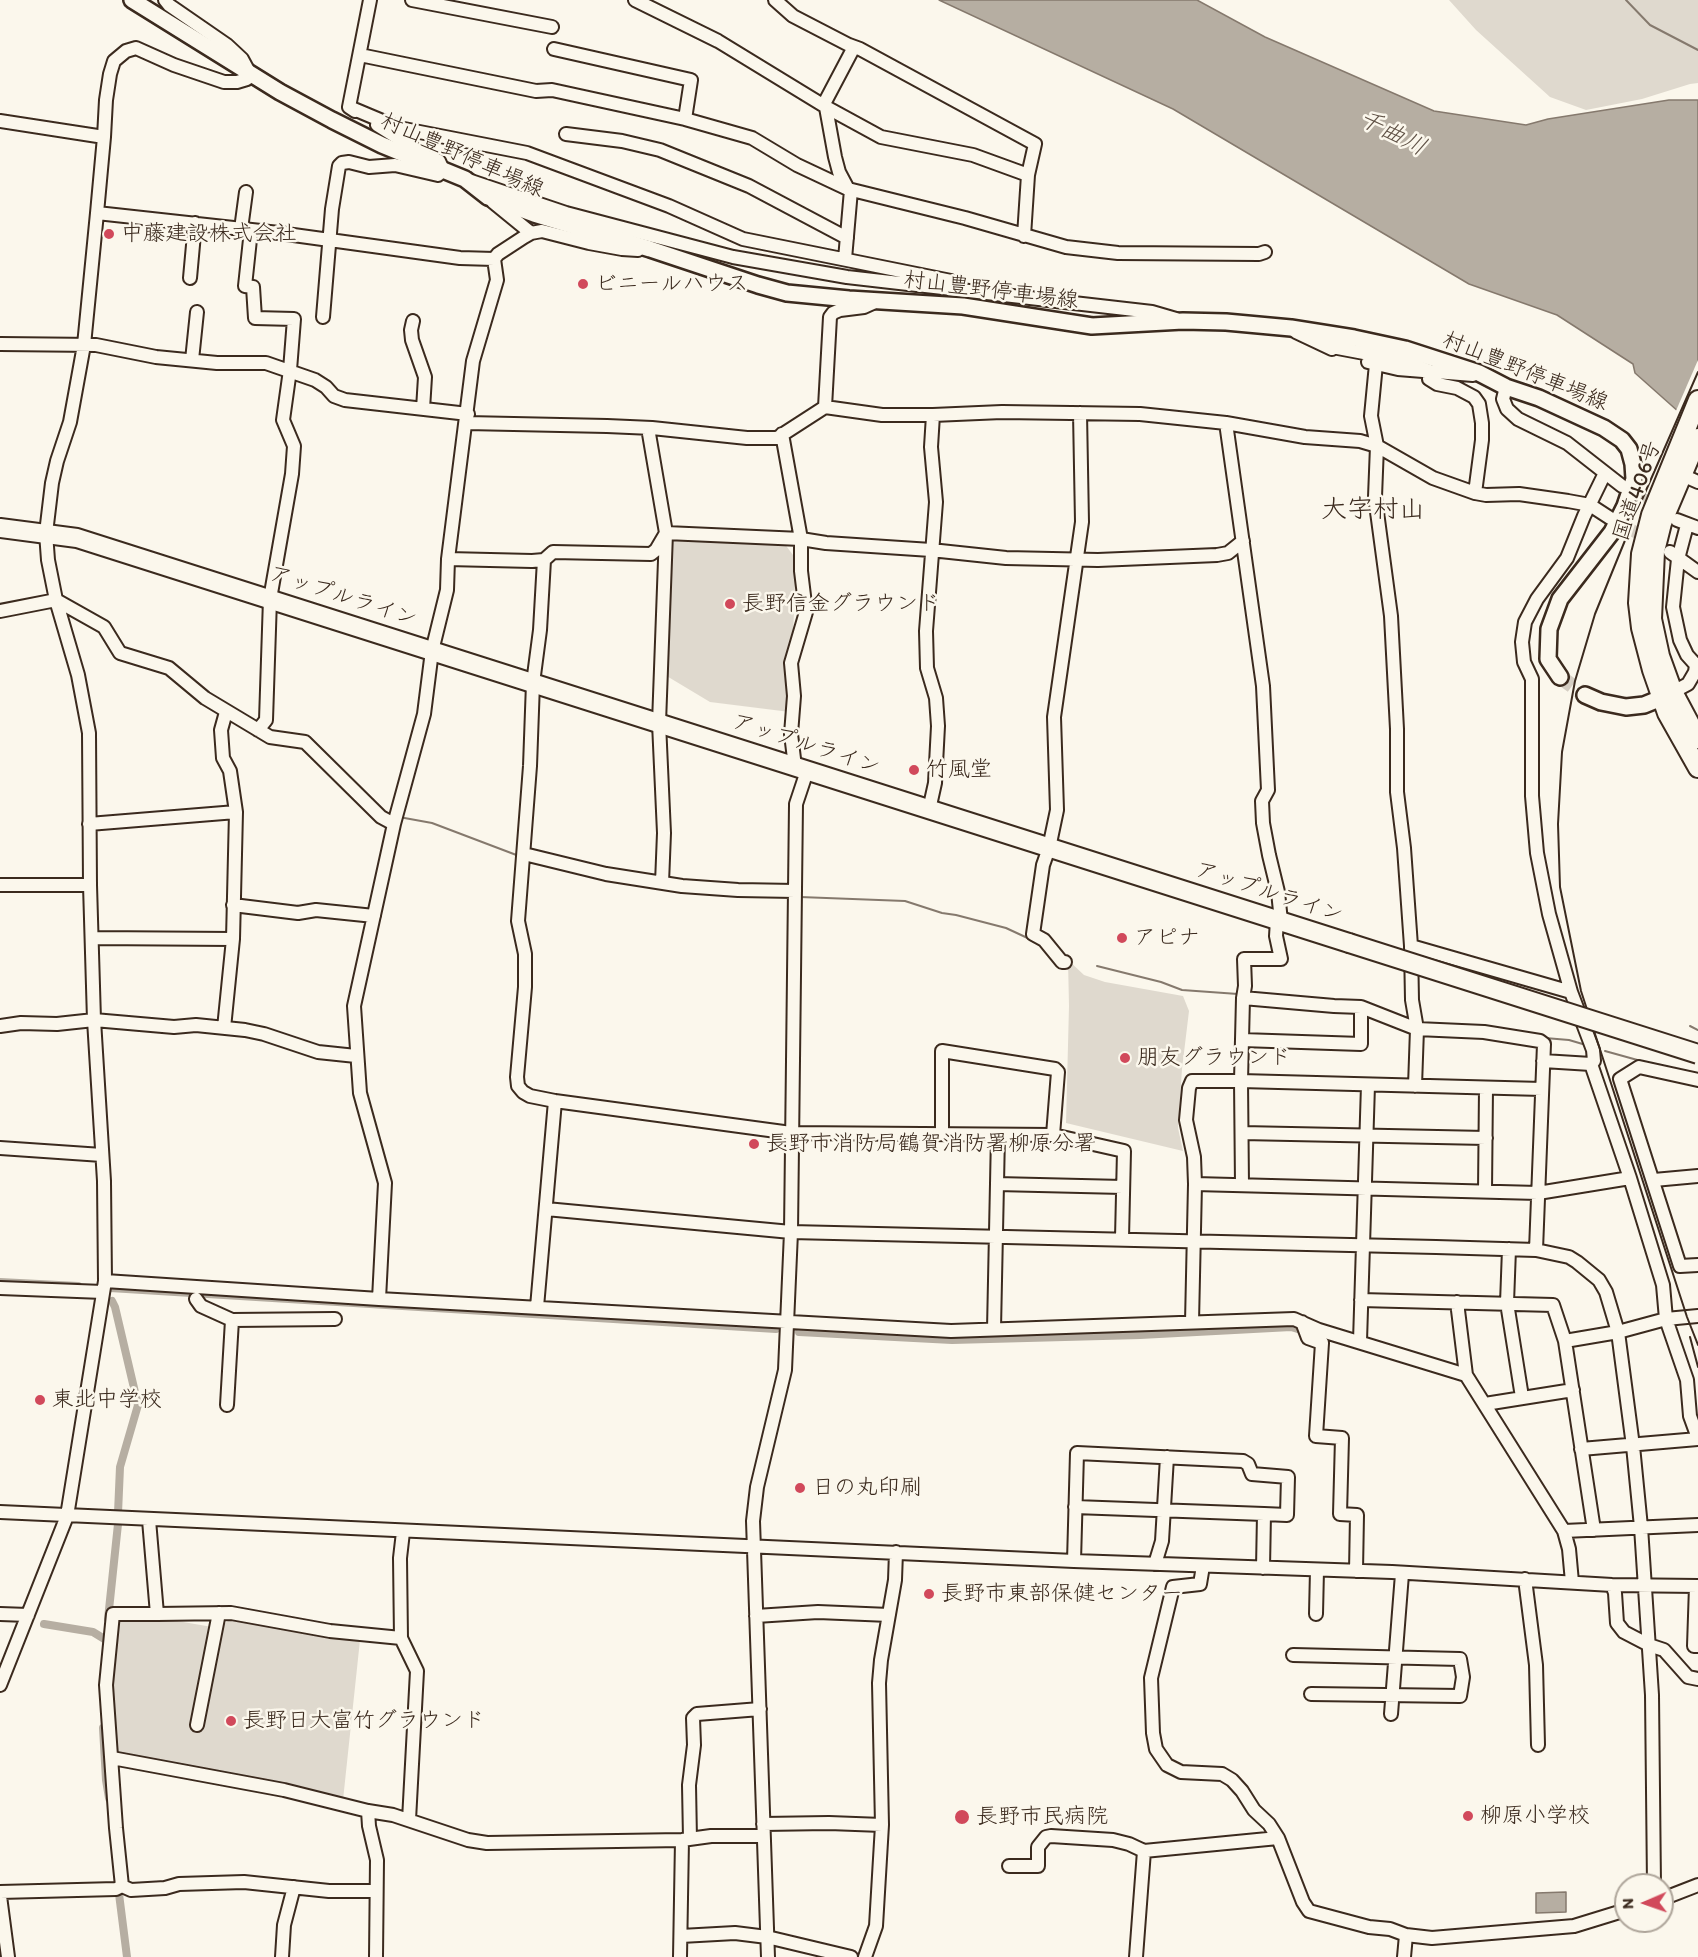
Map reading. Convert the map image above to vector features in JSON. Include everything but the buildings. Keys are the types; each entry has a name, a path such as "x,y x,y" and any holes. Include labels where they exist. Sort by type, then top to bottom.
{"highway":[{"name":"国道406号","path":"1685,470 1698,400"},
{"name":"国道406号","path":"1698,438 1662,523 1655,551 1652,585 1652,619 1668,695 1667,712 1698,768"},
{"name":"アップルライン","path":"0,528 77,538 1698,1054"},
{"name":"国道406号","path":"1668,695 1698,739"}],"main road":[{"name":"村山豊野停車場線","path":"132,0 280,92 382,145 465,179 488,197 534,214 758,285 787,293 963,306 1092,326 1183,321 1291,328 1390,346 1479,373 1506,387 1539,398 1604,428 1622,440 1629,449 1634,479 1625,506 1612,532 1560,599 1549,629 1548,659 1560,677"},
{"path":"1585,696 1626,707 1644,705 1668,695"}],"street":[{"path":"0,1685 67,1516 104,1286 102,1155 94,1020 90,885 88,733 78,675 56,600 48,560 46,533 52,483 70,422 84,345 110,74 114,61 126,51 136,48 174,65 224,82 247,79 249,72 242,59 227,45 165,0"},
{"path":"349,107 370,0"},
{"path":"412,0 552,27"},
{"path":"636,0 718,41 826,107 885,139 973,155 1028,175"},
{"path":"774,0 793,16 1035,144 1028,175 1024,236"},
{"path":"845,259 849,190 835,157 825,102 854,47"},
{"path":"554,49 691,80 685,119"},
{"path":"360,55 536,91 552,90 685,119 752,138 797,165 849,190 965,218 1066,247 1118,253 1259,254 1265,252"},
{"path":"322,317 329,240 338,174 342,163 349,162 369,167 395,165 438,175 443,170 439,161 349,107"},
{"path":"349,107 399,128 527,153 669,206 743,239 954,282 965,290"},
{"path":"0,121 104,137"},
{"path":"566,134 622,141 660,150 749,186 847,238"},
{"path":"465,179 566,213 733,257 847,277 1152,312 1183,321"},
{"path":"246,192 245,286 253,287 255,318 294,319 283,420 294,446 292,474 270,599 266,720 258,730"},
{"path":"488,197 531,233"},
{"path":"97,213 246,229 460,258 494,259"},
{"path":"190,278 195,223"},
{"path":"380,1299 386,1184 360,1093 354,1006 394,824 424,714 432,651 447,590 448,558 473,361 497,280 494,259 531,233 542,231 622,249 650,249"},
{"path":"825,407 830,317 840,310 864,307 877,301"},
{"path":"192,360 197,312"},
{"path":"413,321 412,340 425,377 423,409"},
{"path":"1291,328 1327,346 1376,364 1472,375 1479,373"},
{"path":"0,344 96,345 156,357 266,363 315,380 334,396 345,400 423,409 467,418 648,428 747,438 777,438 825,407 882,415 1002,412 1140,414 1226,423 1305,437 1360,441 1377,446 1433,478 1475,493 1520,494 1590,505 1610,518"},
{"path":"1327,346 1401,360 1430,371"},
{"path":"1376,364 1371,416 1377,446 1375,496 1391,616 1397,729 1397,792 1404,848 1411,946 1411,986 1417,1029 1415,1086"},
{"path":"1430,371 1432,382 1457,388 1474,397 1479,404 1482,440 1475,493"},
{"path":"1506,387 1503,399 1507,409 1524,423 1567,443 1622,486"},
{"path":"1065,962 1062,962 1044,940 1033,934 1043,865 1057,810 1054,717 1082,522 1080,413"},
{"path":"929,810 936,775 938,726 936,698 927,668 926,631 936,502 931,447 933,415"},
{"path":"1226,423 1263,686 1269,790 1262,801 1263,824 1278,892 1279,920 1276,936 1281,959 1244,959 1241,1081 1242,1185"},
{"path":"648,428 666,533 659,723 664,833 662,883"},
{"path":"768,1957 753,1521 757,1487 785,1370 790,1232 796,804 801,769 792,734 794,696 791,663 806,612 801,571 801,539 783,434"},
{"path":"1581,1449 1698,1439 1690,1416 1687,1380 1666,1319 1663,1285 1630,1178 1591,1065 1594,1061 1593,1050 1571,992 1549,914 1537,853 1532,796 1532,679 1524,662 1522,642 1525,622 1537,599 1568,558 1605,473"},
{"path":"1668,695 1688,684 1696,665 1684,648 1673,607 1674,555 1687,524"},
{"path":"448,558 544,560 553,552 651,554 666,533"},
{"path":"666,533 801,539 1006,558 1059,560 1217,555 1228,553 1243,541"},
{"path":"1674,555 1698,572"},
{"path":"544,560 540,630 533,683 524,855 518,921 525,954 525,987 517,1077 518,1086 523,1092 530,1096 555,1101 791,1133 1053,1135 1124,1151 1122,1238"},
{"path":"0,611 56,600 104,627 120,653 169,668 205,698 270,737 305,742 381,817 394,824"},
{"path":"224,1028 232,939 236,812 230,771 223,758 221,730 226,712"},
{"path":"89,824 236,812"},
{"path":"524,855 606,874 682,886 795,891"},
{"path":"0,885 90,885"},
{"path":"233,905 298,913 316,910 374,916"},
{"path":"92,938 232,939"},
{"path":"1411,946 1571,992"},
{"path":"1243,998 1361,1007 1417,1029 1484,1032 1540,1041 1544,1044 1536,1250"},
{"path":"1242,1040 1361,1044 1361,1007"},
{"path":"0,1026 94,1020 174,1027 196,1025 264,1034 318,1052 356,1056"},
{"path":"942,1134 942,1051 1055,1069 1058,1072 1053,1135"},
{"path":"1543,1061 1591,1065"},
{"path":"1698,1080 1639,1067 1620,1079 1680,1266 1698,1265"},
{"path":"1192,1322 1195,1184 1194,1157 1186,1120 1189,1088 1192,1081 1542,1089"},
{"path":"1360,1341 1368,1085"},
{"path":"1485,1191 1486,1088"},
{"path":"537,1307 555,1101"},
{"path":"1242,1133 1486,1138"},
{"path":"994,1329 998,1136"},
{"path":"0,1148 102,1155"},
{"path":"1654,1180 1698,1176"},
{"path":"1195,1184 1538,1193 1630,1178"},
{"path":"997,1184 1123,1187"},
{"path":"546,1209 790,1232 1122,1238 1536,1250 1569,1257 1599,1280 1606,1292 1618,1332 1633,1446 1645,1584 1652,1695 1654,1873"},
{"path":"1509,1250 1507,1303 1522,1397"},
{"path":"0,1288 104,1286 951,1330 1294,1319 1319,1330 1466,1375"},
{"path":"196,1299 201,1306 232,1320 335,1319"},
{"path":"1361,1300 1554,1305 1565,1341 1594,1530"},
{"path":"1457,1302 1466,1375 1564,1531 1569,1549 1572,1582"},
{"path":"1565,1341 1618,1332 1666,1319 1698,1316"},
{"path":"227,1405 232,1320"},
{"path":"1302,1322 1308,1338 1322,1343 1316,1436 1342,1438 1340,1514 1357,1515 1356,1571"},
{"path":"1485,1404 1572,1390"},
{"path":"1074,1561 1075,1507 1077,1454 1243,1461 1248,1464 1252,1473 1288,1477 1287,1515 1075,1507"},
{"path":"1155,1564 1162,1541 1167,1457"},
{"path":"0,1512 403,1532 1356,1571 1612,1585 1697,1586 1694,1646 1698,1646"},
{"path":"1263,1568 1264,1514"},
{"path":"149,1520 157,1614"},
{"path":"1564,1531 1698,1525"},
{"path":"403,1532 400,1558 401,1638 417,1671 409,1820"},
{"path":"865,1957 876,1926 882,1825 879,1683 895,1580 897,1552"},
{"path":"1203,1566 1200,1584 1173,1587 1156,1662 1150,1678 1156,1749 1167,1766 1181,1772 1222,1774 1232,1780 1278,1838 1303,1902 1309,1911 1369,1927 1432,1938 1574,1926 1614,1914"},
{"path":"1316,1614 1317,1570"},
{"path":"1391,1714 1402,1574"},
{"path":"1525,1579 1536,1665 1538,1746"},
{"path":"1612,1585 1615,1593 1617,1623 1624,1632 1664,1650 1688,1677 1698,1679"},
{"path":"756,1616 818,1612 889,1615"},
{"path":"197,1725 219,1613"},
{"path":"119,1887 106,1685 113,1614 231,1613 330,1631 401,1638"},
{"path":"0,1614 28,1615"},
{"path":"1293,1655 1460,1659 1463,1677 1460,1696 1311,1694"},
{"path":"680,1957 689,1785 694,1745 693,1718 697,1714 760,1709"},
{"path":"112,1758 284,1790 409,1820 468,1840 487,1843 686,1840 829,1822 882,1825"},
{"path":"368,1811 377,1860 376,1957"},
{"path":"1009,1866 1038,1866 1038,1847 1042,1841 1051,1836 1113,1840 1144,1851 1278,1838"},
{"path":"1136,1957 1144,1851"},
{"path":"4,1951 0,1894 119,1887 131,1890 165,1888 178,1884 244,1882 329,1892 376,1891"},
{"path":"1674,1894 1698,1885"},
{"path":"282,1957 284,1925 294,1887"},
{"path":"681,1936 735,1933 767,1937 851,1957"},
{"path":"1404,1957 1406,1935"}],"shaded area":[{"path":"1449,0 1698,0 1698,83 1642,99 1586,110 1550,97 1476,30"},
{"name":"長野信金グラウンド","path":"669,535 781,539 796,559 790,712 710,702 665,675"},
{"name":"朋友グラウンド","path":"1068,960 1084,975 1105,982 1183,996 1189,1011 1178,1128 1183,1151 1066,1123"},
{"name":"長野日大富竹グラウンド","path":"117,1616 160,1618 218,1628 231,1619 360,1640 343,1800 115,1756 108,1685"}],"water":[{"name":"千曲川","path":"939,0 1197,0 1265,37 1434,111 1526,125 1548,119 1669,100 1698,100 1698,429 1635,373 1633,364 1557,315 1469,284 1173,109"},
{"path":"1566,1892 1566,1912 1536,1913 1536,1893"}],"pier":[{"path":"1698,360 1698,432 1675,413"}],"waterway":[{"path":"1626,0 1650,25 1698,50"},
{"path":"399,817 432,823 519,856"},
{"path":"800,897 905,901 942,913 1006,928 1034,941"},
{"path":"1097,966 1161,982 1182,990 1238,994"},
{"path":"1270,994 1288,996"},
{"path":"1690,1026 1698,1030"},
{"path":"1545,1038 1569,1040 1586,1045"},
{"path":"1605,1051 1641,1061"},
{"path":"0,1282 78,1286"},
{"path":"110,1288 776,1329"},
{"path":"112,1301 138,1405 120,1467 118,1513"},
{"path":"799,1332 952,1340 1140,1335 1291,1327 1301,1330"},
{"path":"108,1619 118,1524"},
{"path":"44,1624 93,1632 106,1640"},
{"path":"103,1728 109,1798"},
{"path":"118,1886 127,1957"}],"tunnel":[{"path":"1623,486 1659,509"},
{"path":"1611,518 1651,541"},
{"path":"1560,677 1585,695"}],"railway":[{"path":"1698,372 1595,614 1575,681 1562,752 1558,824 1560,887 1581,991 1698,1345"},
{"path":"1690,1337 1698,1367"}],"place":[{"name":"中藤建設株式会社","path":"109,234"},
{"name":"ビニールハウス","path":"583,284"},
{"name":"長野信金グラウンド","path":"730,604"},
{"name":"竹風堂","path":"914,770"},
{"name":"アピナ","path":"1122,938"},
{"name":"朋友グラウンド","path":"1125,1058"},
{"name":"長野市消防局鶴賀消防署柳原分署","path":"754,1144"},
{"name":"東北中学校","path":"40,1400"},
{"name":"日の丸印刷","path":"800,1488"},
{"name":"長野市東部保健センター","path":"929,1594"},
{"name":"長野日大富竹グラウンド","path":"231,1721"},
{"name":"柳原小学校","path":"1468,1816"},
{"name":"長野市民病院","path":"962,1817"}],"district":[{"name":"大字村山","path":"1373,510"}]}
